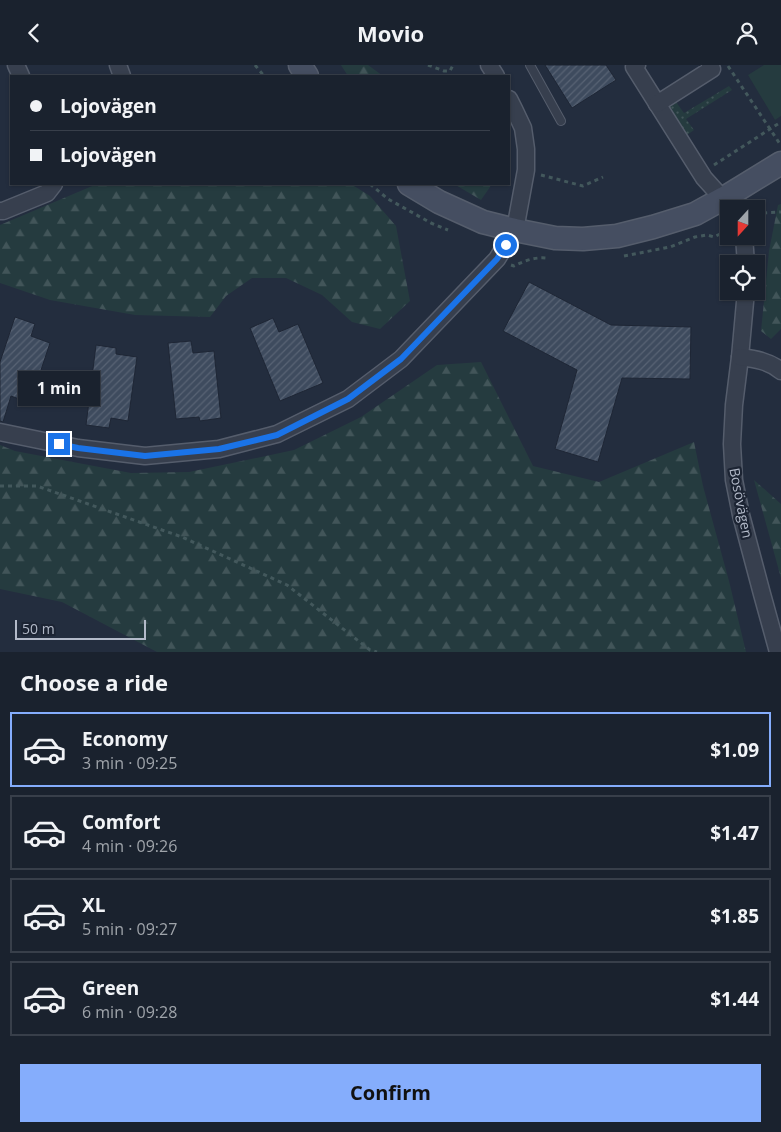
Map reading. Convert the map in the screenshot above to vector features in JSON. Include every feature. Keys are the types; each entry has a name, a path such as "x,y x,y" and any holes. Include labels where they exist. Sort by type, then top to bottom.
{"main road":[{"path":"733,200 781,163"},
{"path":"411,185 439,202 483,222 555,238 583,239 617,236 720,206"}],"street":[{"path":"637,65 634,67 701,173 725,200"},
{"path":"657,104 712,69 710,65"},
{"path":"0,432 78,448 145,456 219,449 277,435 348,399 401,359 497,259 515,230 526,170 526,149 523,128 510,101"},
{"path":"0,211 47,193 53,185"},
{"name":"Bosövägen","path":"745,300 734,405 732,444 734,479 741,515 762,595 778,645"},
{"path":"740,357 764,361 781,371"}],"lane":[{"path":"530,65 561,121"}],"path":[{"path":"428,65 444,71 450,71 453,65"},
{"path":"728,65 781,146"},
{"path":"701,173 781,122"},
{"path":"526,170 583,187 603,177"},
{"path":"765,213 781,212"},
{"path":"0,486 37,486 182,537 287,585 370,650 377,652"}],"green space":[{"path":"341,65 368,65 382,75 347,75"},
{"path":"764,65 781,65 781,116 775,120 748,75"},
{"path":"729,86 732,90 686,119 694,130 687,135 669,107 676,102 684,113"},
{"path":"95,185 353,185 370,196 396,226 410,301 380,329 352,322 322,295 286,278 252,278 226,296 210,317 135,315 50,300 0,283 0,225"},
{"path":"456,185 491,185 481,200"},
{"path":"781,204 781,329 771,339 761,331 769,251 778,205"},
{"path":"481,362 533,466 599,482 694,442 703,486 746,652 157,652 62,602 0,589 0,445 15,451 131,473 189,472 294,450 361,417 437,365"},
{"path":"754,480 781,504 781,578"}],"building":[{"path":"545,65 606,65 616,80 572,108"},
{"path":"529,282 611,325 691,327 690,379 622,378 598,462 555,449 577,370 503,331"},
{"path":"15,317 35,324 31,336 50,343 30,403 11,396 3,422 0,421 0,362"},
{"path":"273,318 279,332 298,324 323,383 280,401 250,328"},
{"path":"191,341 193,353 214,351 221,418 200,421 199,417 176,419 168,343"},
{"path":"96,345 116,348 116,354 137,357 128,421 111,418 109,428 86,425"}],"route":[{"path":"59,444 145,456 219,449 277,435 348,399 401,359 497,259 506,245"}]}
